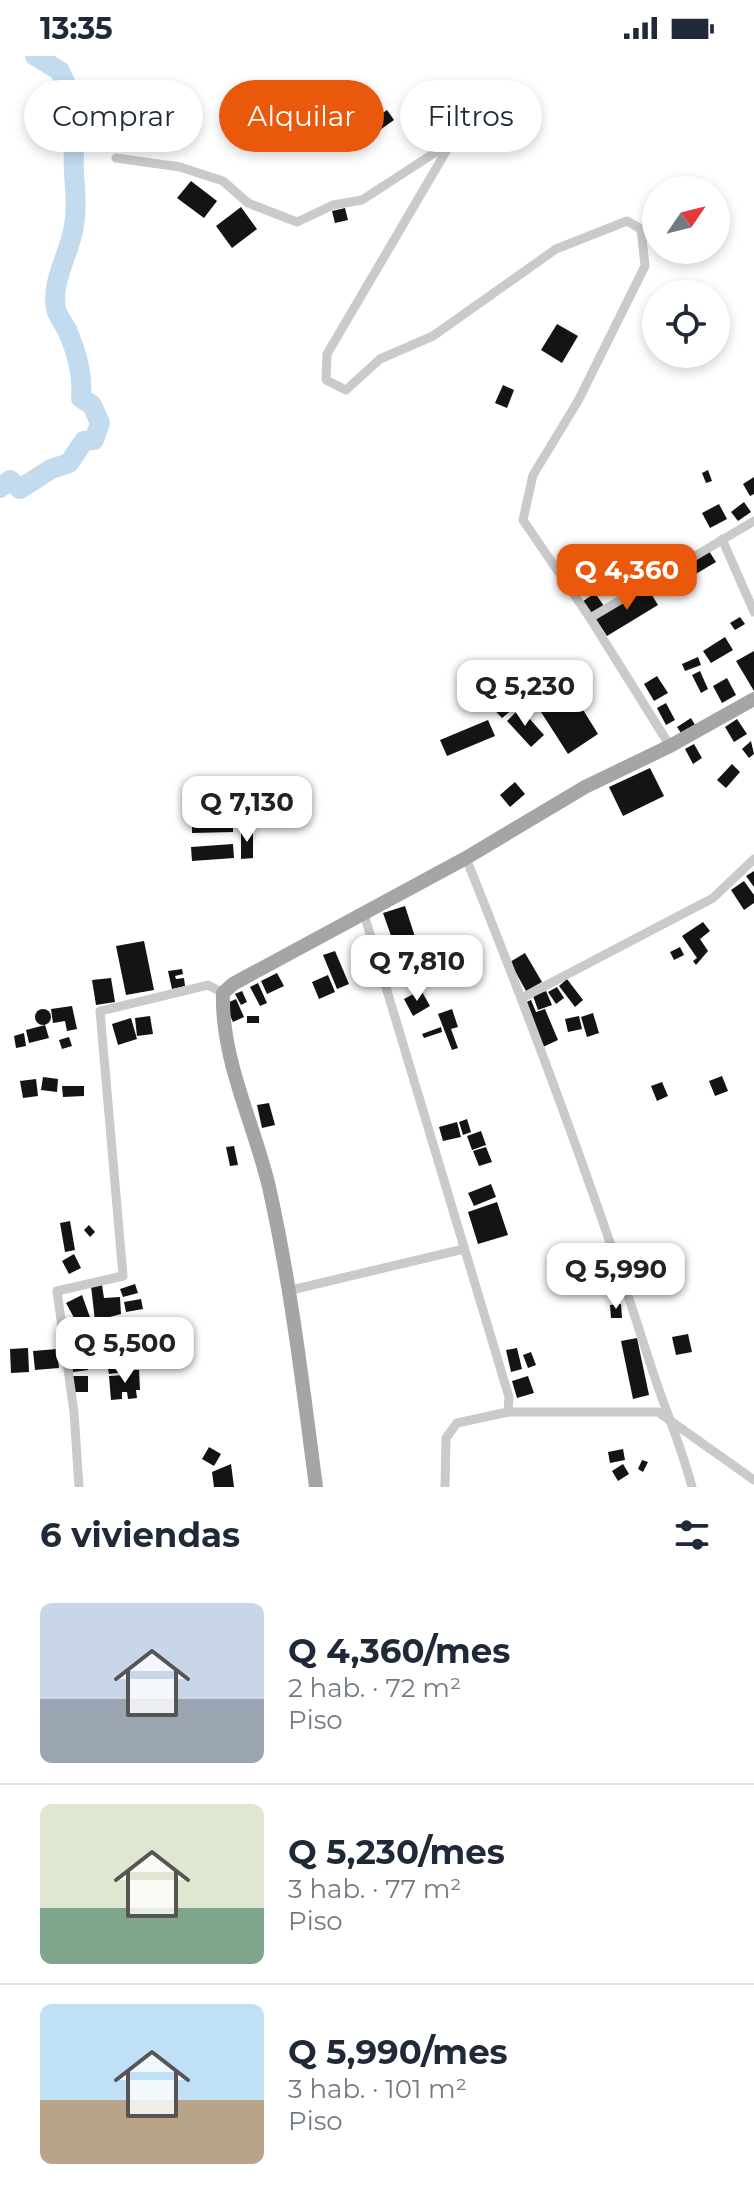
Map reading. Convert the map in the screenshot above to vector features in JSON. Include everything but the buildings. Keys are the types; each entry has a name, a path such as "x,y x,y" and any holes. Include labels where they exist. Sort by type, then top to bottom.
{"main road":[{"path":"316,1487 269,1186 238,1087 223,993 233,984 466,858 585,787 670,746 754,699"}],"street":[{"path":"116,158 180,167 223,181 248,203 297,222 333,205 362,200 439,150 448,148 327,354 326,380 346,390 380,359 433,336 556,249 627,221 641,229 645,266 578,401 533,475 523,520 590,618 670,746"},
{"path":"590,618 754,521"},
{"path":"722,539 754,612"},
{"path":"466,858 522,998 672,1420 692,1487"},
{"path":"522,998 713,898 754,859"},
{"path":"364,914 509,1397 508,1412"},
{"path":"79,1487 74,1412 57,1291 123,1276 100,1011 208,985 223,993"},
{"path":"287,1291 464,1249"},
{"path":"445,1487 446,1438 457,1423 508,1412 658,1412 754,1480"}],"waterway":[{"path":"0,488 10,480 20,489 51,469 69,463 84,441 94,440 100,423 92,405 81,398 77,356 57,312 55,299 73,231 76,202 74,150 82,121 60,71 35,56"}]}
